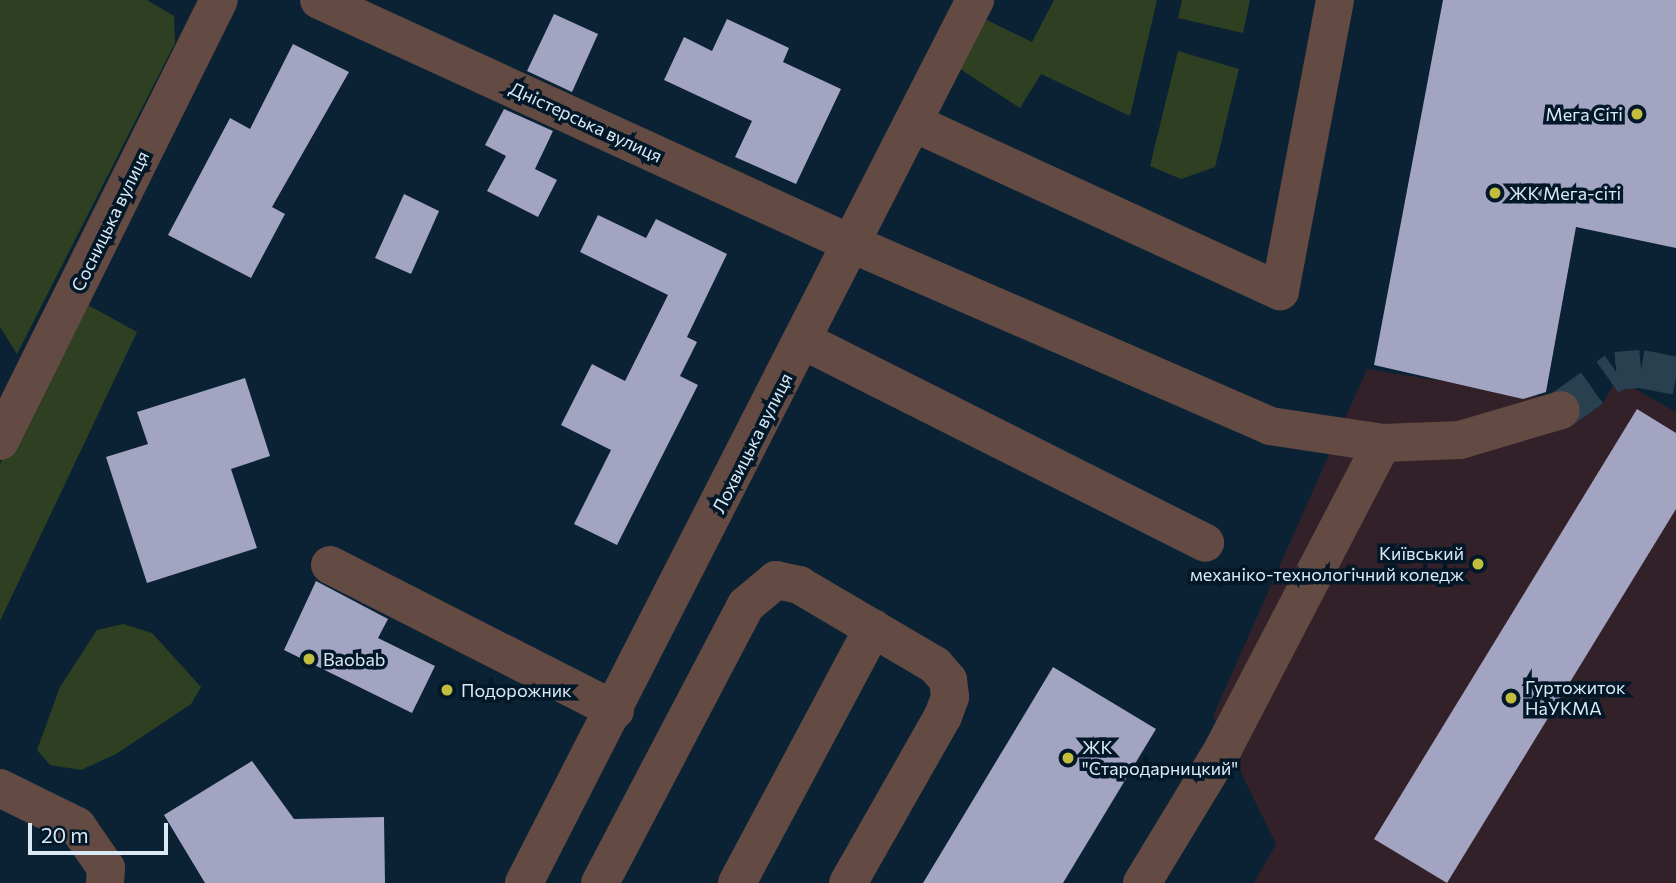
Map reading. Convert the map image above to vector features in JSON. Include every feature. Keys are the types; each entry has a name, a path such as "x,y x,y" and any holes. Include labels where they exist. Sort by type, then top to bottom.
{"street":[{"name":"Сосницька вулиця","path":"0,441 219,0"},
{"name":"Дністерська вулиця","path":"319,0 852,244 1270,426 1382,443 1460,440 1561,410"},
{"name":"Лохвицька вулиця","path":"524,883 804,341 975,0"},
{"path":"914,123 1280,291 1335,0"},
{"path":"804,341 1205,543"},
{"path":"1142,883 1223,749 1382,443"},
{"path":"330,565 615,710"},
{"path":"600,883 746,605 758,592 776,580 799,585 873,628 935,665 948,680 950,697 848,883"},
{"path":"737,883 873,628"},
{"path":"0,788 77,826 106,868 105,883"}],"shaded area":[{"name":"Київський механіко-технологічний коледж","path":"1367,369 1601,406 1617,379 1676,412 1676,883 1254,883 1276,844 1213,716"}],"green space":[{"path":"0,0 147,0 174,16 175,43 17,354 0,327"},
{"path":"1054,0 1157,0 1130,116 1041,74 1020,108 960,69 985,19 1032,42"},
{"path":"1182,0 1250,0 1243,33 1178,18"},
{"path":"1178,51 1239,69 1215,167 1181,179 1150,166"},
{"path":"77,299 137,332 0,621 0,464"},
{"path":"123,624 152,633 201,687 191,704 116,754 81,770 50,765 37,750 60,687 97,630"}],"building":[{"name":"ЖК Мега-сіті","path":"1443,0 1676,0 1676,248 1576,227 1546,392 1523,399 1374,365"},
{"path":"554,14 598,34 572,92 527,71"},
{"path":"727,19 789,48 783,62 841,89 796,184 735,157 752,121 664,80 684,37 712,51"},
{"path":"293,44 349,72 272,207 285,214 251,278 168,235 230,118 250,129"},
{"path":"504,109 553,131 535,169 557,180 538,217 487,191 506,156 485,145"},
{"path":"404,194 439,211 411,274 375,258"},
{"path":"598,215 646,238 656,219 727,254 687,337 697,342 680,376 698,385 617,545 574,524 611,450 561,425 592,364 625,381 668,295 580,252"},
{"path":"245,378 270,456 231,469 257,548 147,583 106,457 148,444 137,412"},
{"name":"Гуртожиток НаУКМА","path":"1637,409 1676,433 1676,509 1447,883 1374,839"},
{"path":"316,581 388,619 378,638 435,666 412,713 284,650"},
{"name":"ЖК \"Стародарницкий\"","path":"1053,667 1156,729 1063,883 923,883"},
{"path":"252,761 294,819 384,817 385,883 205,883 164,815"}],"tunnel":[{"path":"1561,410 1616,371 1641,369 1676,376"}],"place":[{"name":"Мега Сіті","path":"1637,114"},
{"name":"ЖК Мега-сіті","path":"1495,193"},
{"name":"Київський механіко-технологічний коледж","path":"1478,564"},
{"name":"Baobab","path":"309,659"},
{"name":"Подорожник","path":"447,690"},
{"name":"Гуртожиток НаУКМА","path":"1511,698"},
{"name":"ЖК \"Стародарницкий\"","path":"1068,758"}]}
